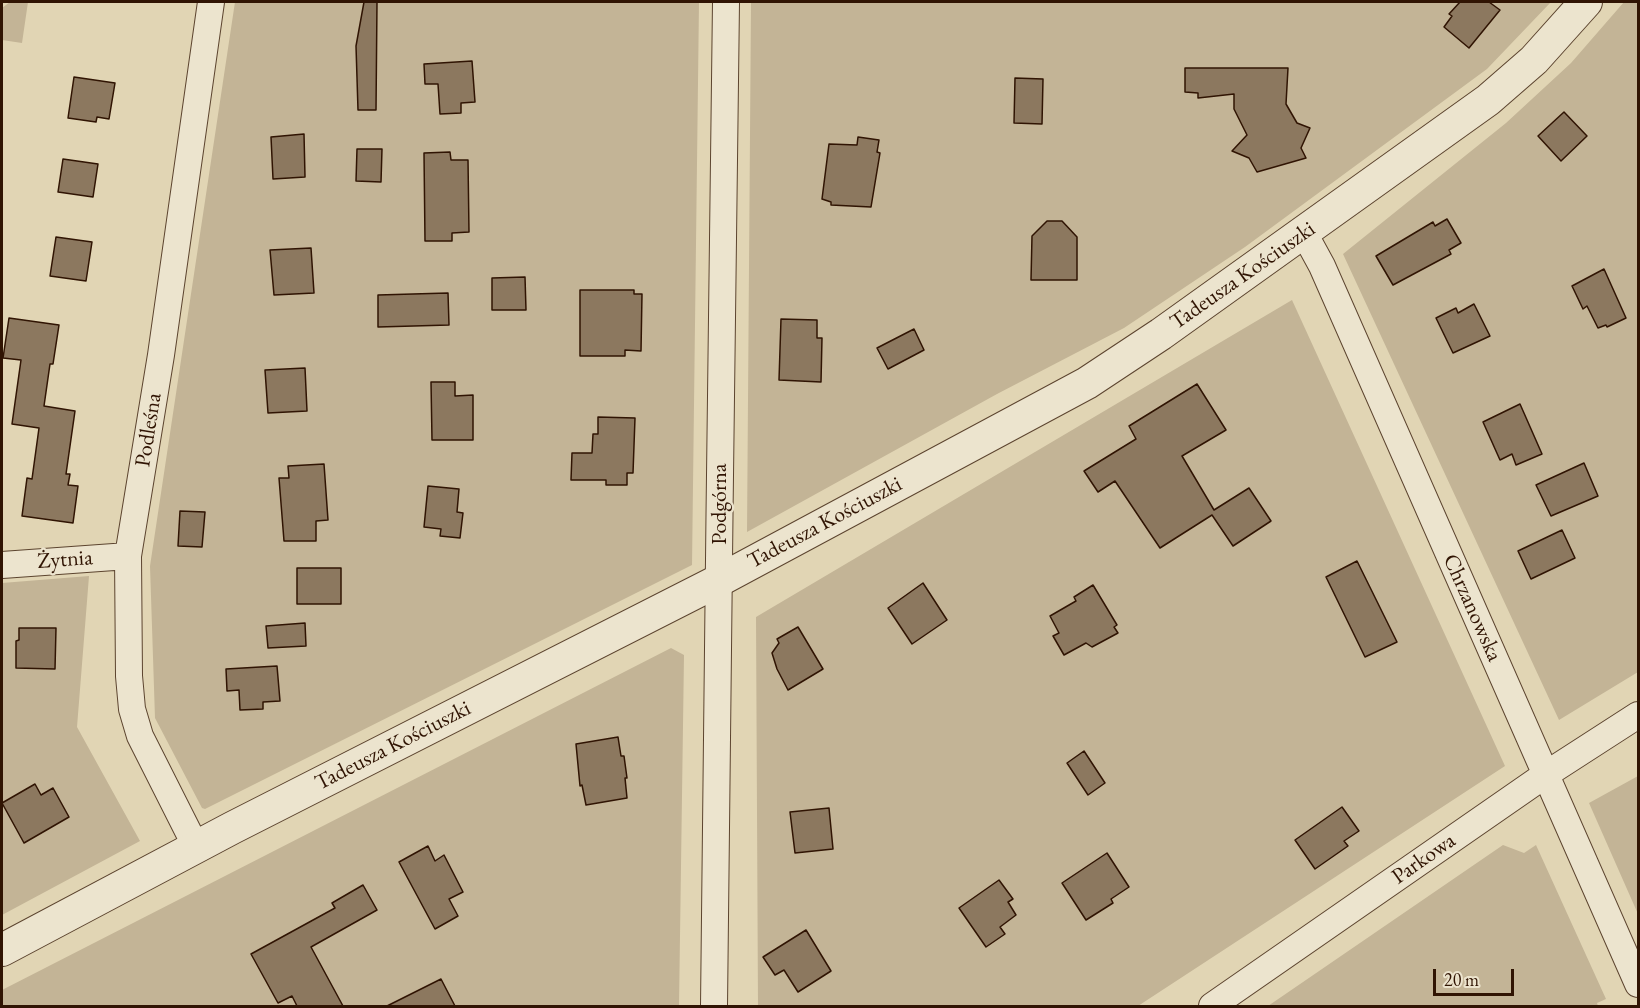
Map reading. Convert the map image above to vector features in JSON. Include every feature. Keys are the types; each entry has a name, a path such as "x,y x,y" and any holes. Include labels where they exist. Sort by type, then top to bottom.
{"street":[{"name":"Podleśna","path":"196,847 140,736 132,709 129,676 128,556 161,355 211,2"},
{"name":"Podgórna","path":"714,1006 726,2"},
{"name":"Tadeusza Kościuszki","path":"2,950 196,847 718,581 1086,382 1161,334 1488,100 1534,60 1586,2"},
{"name":"Chrzanowska","path":"1304,233 1327,277 1638,984"},
{"name":"Żytnia","path":"2,564 128,556"},
{"name":"Parkowa","path":"1212,1006 1545,776 1638,715"}],"shaded area":[{"path":"10,2 28,2 22,43 2,40 2,8"},
{"path":"235,2 699,2 692,565 205,809 202,808 155,718 150,566"},
{"path":"751,2 1551,2 1487,69 1245,247 1124,328 997,394 747,532"},
{"path":"1624,2 1638,2 1638,672 1559,720 1343,254 1506,123 1571,63"},
{"path":"1292,300 1505,766 1138,1006 758,1006 756,617"},
{"path":"89,576 77,727 140,841 2,915 2,583"},
{"path":"671,648 684,655 679,1006 2,1006 2,990"},
{"path":"1638,776 1638,914 1589,803"},
{"path":"1503,845 1524,853 1536,845 1606,999 1597,1003 1598,1006 1268,1006"}],"building":[{"path":"364,2 377,2 376,110 358,110 356,46"},
{"path":"1460,2 1489,2 1500,10 1469,48 1444,27 1452,16 1449,14"},
{"path":"472,61 475,102 461,103 461,113 440,114 438,84 425,84 424,64"},
{"path":"1185,68 1288,68 1286,104 1297,123 1310,128 1301,148 1306,158 1257,172 1249,158 1232,151 1247,135 1234,109 1234,94 1198,98 1198,93 1185,92"},
{"path":"74,77 115,83 109,119 97,117 96,122 68,118"},
{"path":"1015,78 1043,79 1042,124 1014,123"},
{"path":"1564,112 1587,136 1561,161 1538,136"},
{"path":"304,134 305,177 273,179 271,137"},
{"path":"858,137 879,140 877,152 880,153 871,207 831,205 831,202 822,199 829,144 857,145"},
{"path":"357,149 382,149 381,182 356,181"},
{"path":"450,152 451,160 468,160 469,232 452,233 452,241 425,241 424,153"},
{"path":"63,159 98,164 93,197 58,192"},
{"path":"1447,219 1461,243 1449,250 1451,254 1393,285 1376,256 1433,222 1435,226"},
{"path":"1047,221 1062,221 1077,237 1077,280 1031,280 1032,236"},
{"path":"56,237 92,242 86,281 50,276"},
{"path":"311,248 314,293 274,295 270,250"},
{"path":"1604,269 1626,318 1607,327 1606,325 1598,328 1587,306 1583,309 1572,286"},
{"path":"525,277 526,310 492,310 492,278"},
{"path":"580,290 634,290 634,294 642,294 641,351 625,350 625,356 580,356"},
{"path":"448,293 449,325 378,327 378,295"},
{"path":"1474,304 1490,336 1453,353 1436,318 1456,308 1458,313"},
{"path":"9,318 59,325 44,406 75,411 66,474 70,474 68,485 78,486 73,523 22,516 27,478 32,479 39,428 12,424 21,360 3,358"},
{"path":"781,319 817,320 817,338 822,338 821,382 779,380"},
{"path":"914,329 924,350 888,369 877,348"},
{"path":"305,368 307,411 268,413 265,370"},
{"path":"431,382 455,382 455,396 473,395 473,440 432,440"},
{"path":"1197,384 1226,430 1182,456 1214,510 1249,488 1271,521 1233,546 1212,515 1160,548 1115,481 1098,492 1084,471 1136,439 1129,426"},
{"path":"1520,404 1542,454 1516,465 1512,454 1500,460 1483,422"},
{"path":"598,417 635,418 633,473 627,473 627,485 606,485 606,480 571,480 572,453 592,453 593,434 598,434"},
{"path":"1584,463 1598,496 1551,516 1536,485"},
{"path":"324,464 328,520 316,521 316,541 284,541 279,478 289,478 288,466"},
{"path":"428,486 459,489 457,512 463,513 460,538 440,536 441,529 424,527"},
{"path":"180,511 205,512 202,547 178,546"},
{"path":"1562,530 1575,558 1531,579 1518,551"},
{"path":"1357,561 1397,642 1365,657 1326,577"},
{"path":"297,568 341,568 341,604 297,604"},
{"path":"923,583 947,620 912,644 888,608"},
{"path":"1093,585 1117,625 1114,627 1118,633 1092,647 1086,643 1064,655 1053,636 1059,633 1050,616 1076,601 1074,597"},
{"path":"305,623 306,646 268,648 266,626"},
{"path":"798,627 823,669 788,690 772,653 779,643 777,639"},
{"path":"19,628 56,628 55,669 16,668 16,641 19,640"},
{"path":"277,666 280,701 263,702 263,709 240,710 239,690 227,691 226,669"},
{"path":"618,737 621,756 624,756 627,798 586,805 582,785 580,786 576,744"},
{"path":"1084,751 1105,783 1088,795 1067,763"},
{"path":"35,784 41,795 53,788 69,817 24,843 2,803"},
{"path":"1342,807 1359,831 1344,841 1348,846 1315,869 1295,840"},
{"path":"829,808 833,849 795,853 790,812"},
{"path":"428,846 435,861 444,855 463,892 449,899 458,916 435,929 399,862"},
{"path":"1107,853 1129,887 1111,899 1113,903 1086,920 1062,883"},
{"path":"999,880 1013,899 1008,902 1016,915 1000,927 1005,934 986,947 959,908"},
{"path":"363,885 377,910 311,947 343,1006 297,1006 292,996 278,1003 251,954 335,908 332,903"},
{"path":"806,930 831,971 798,992 784,970 775,975 763,957"},
{"path":"441,979 455,1006 387,1006"}]}
